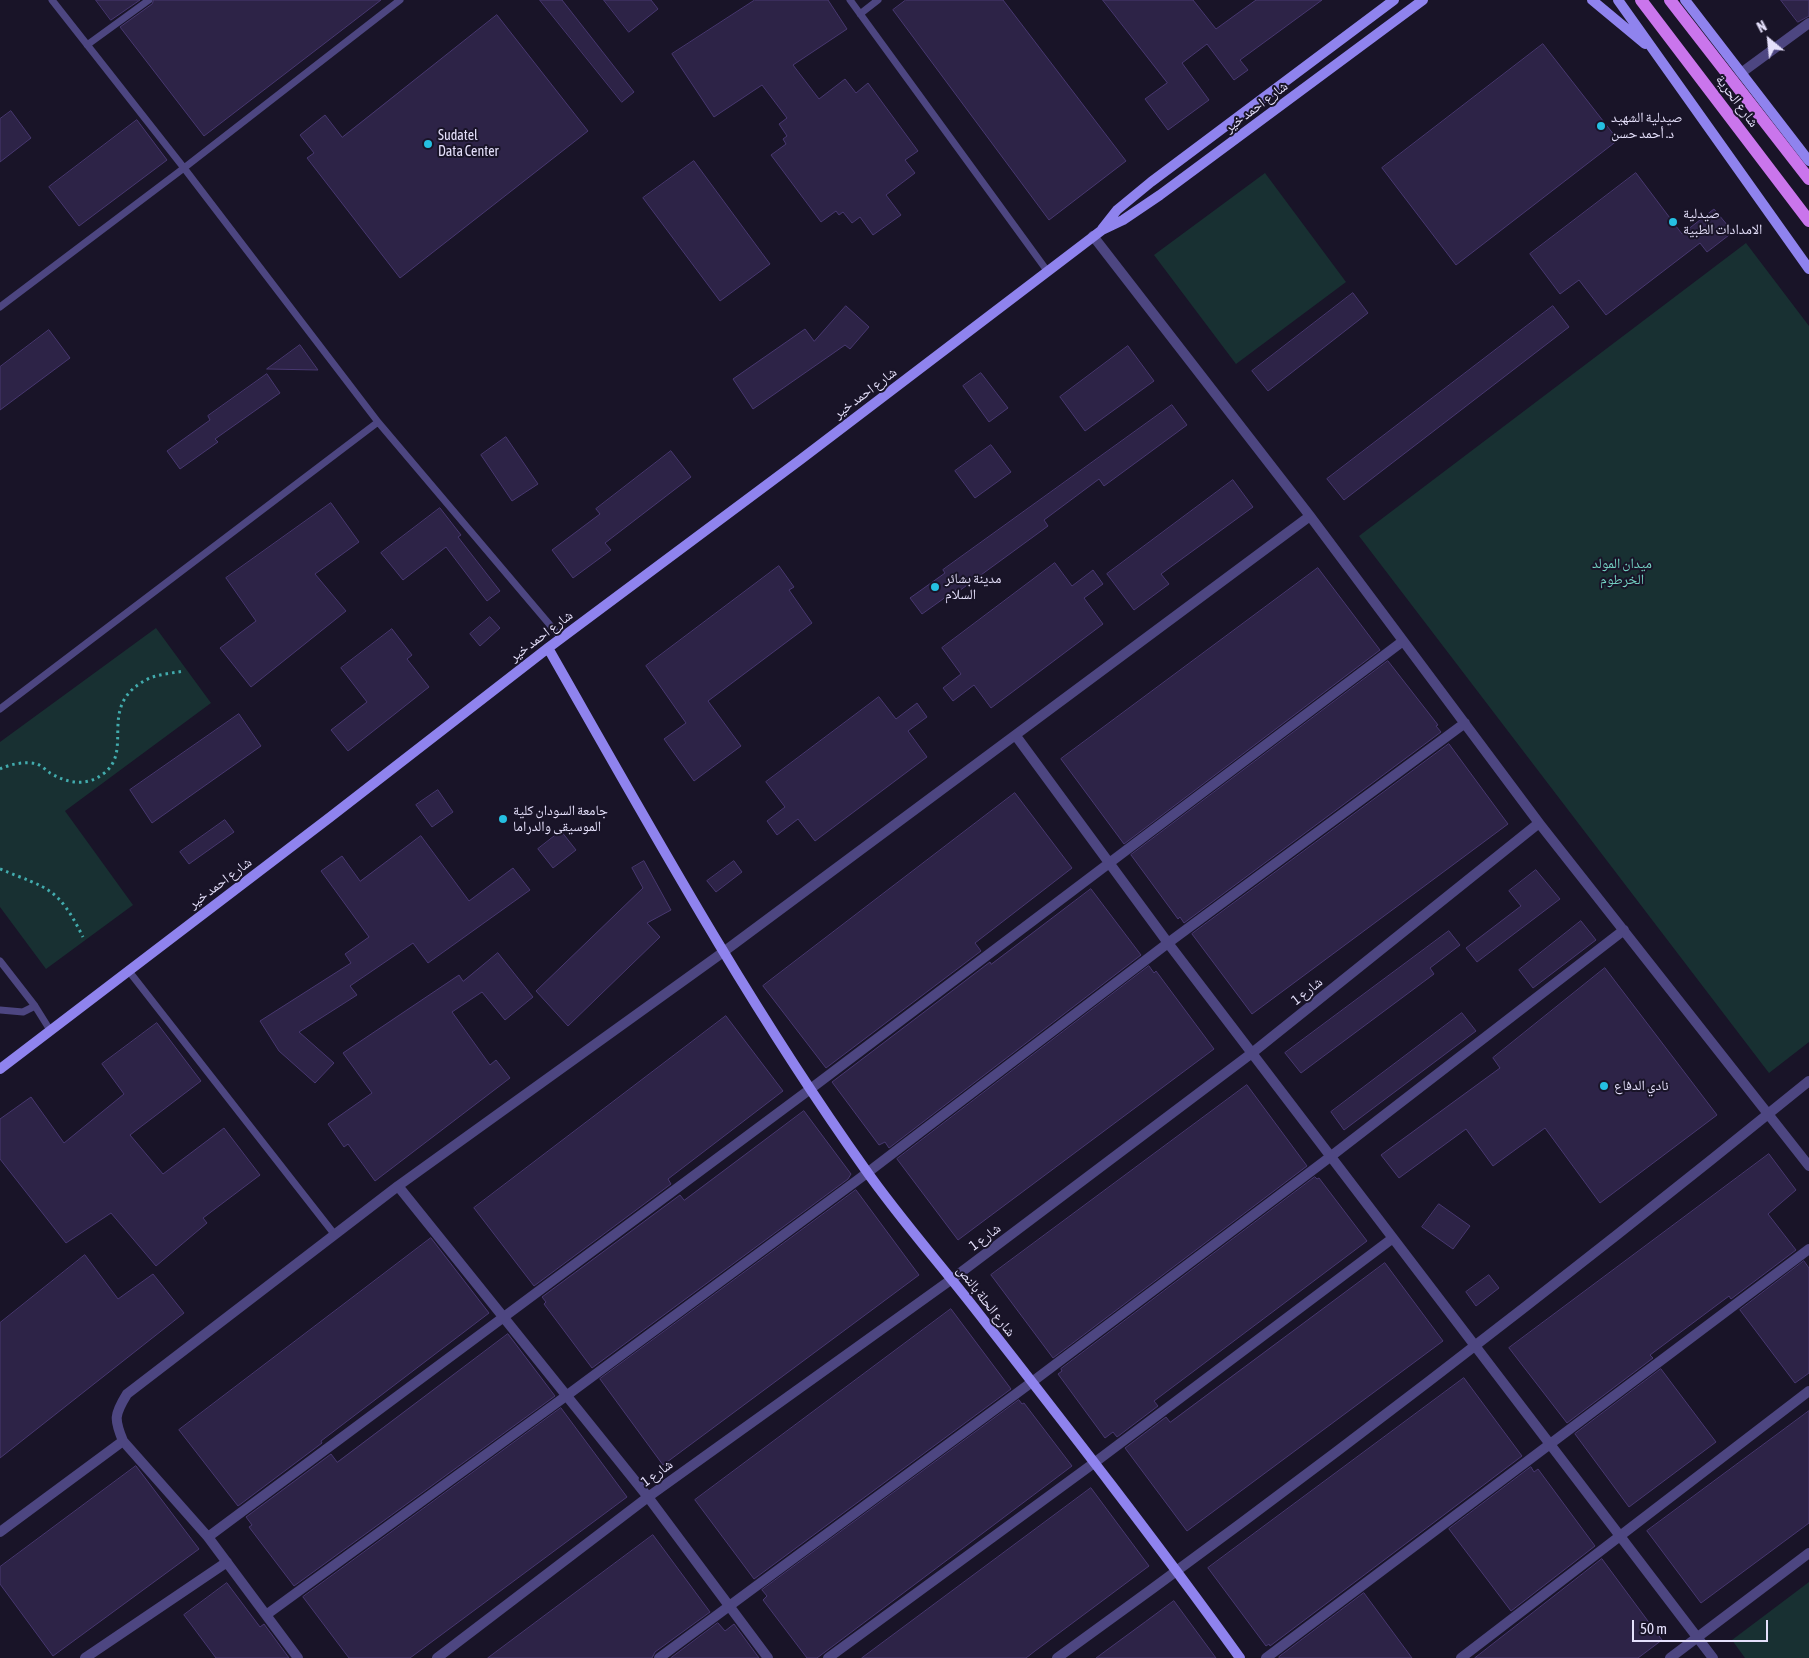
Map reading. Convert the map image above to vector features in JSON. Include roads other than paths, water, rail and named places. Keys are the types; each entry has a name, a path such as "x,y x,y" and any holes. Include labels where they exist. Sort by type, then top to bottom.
{"main road":[{"name":"شارع احمد خير","path":"1098,233 1116,210 1394,0"},
{"name":"شارع احمد خير","path":"0,1069 330,818 561,638 1098,233 1123,220 1160,194 1423,0"},
{"path":"1592,0 1653,50"},
{"path":"1618,0 1809,269"},
{"name":"شارع الحرية","path":"1641,0 1809,221"},
{"name":"شارع الحرية","path":"1670,0 1809,179"},
{"path":"1685,0 1809,161"},
{"name":"شارع الحلة بالنص","path":"548,648 722,953 809,1090 867,1173 1032,1382 1240,1658"}],"street":[{"path":"1742,74 1809,24"},
{"path":"1098,233 1540,823 1809,1166"},
{"path":"298,1658 208,1537 123,1441 115,1420 118,1407 126,1394 398,1186 722,953 1310,516"},
{"path":"208,1537 809,1090 1403,641"},
{"path":"266,1615 867,1173 1168,943 1464,723"},
{"path":"1016,736 1108,864 1713,1658"},
{"name":"شارع 1","path":"437,1658 648,1497 952,1280 1252,1053 1540,823"},
{"path":"659,1658 1032,1382 1330,1157 1624,930"},
{"path":"1057,1658 1177,1572 1475,1346 1809,1081"},
{"path":"398,1186 648,1497 768,1658"},
{"path":"828,1658 1094,1463 1393,1238"},
{"path":"1266,1658 1809,1249"},
{"path":"1461,1658 1809,1391"},
{"path":"0,1532 123,1441"},
{"path":"1670,1658 1809,1553"},
{"path":"85,1658 227,1562"}],"lane":[{"path":"52,0 184,168 378,422 561,638"},
{"path":"86,45 149,0"},
{"path":"0,307 184,168 400,0"},
{"path":"850,0 1048,272"},
{"path":"860,14 878,0"},
{"path":"0,709 378,422"},
{"path":"0,961 50,1030"},
{"path":"128,970 335,1235"},
{"path":"0,1010 23,1012 34,1006"}],"place":[{"name":"صيدلية الشهيد د. أحمد حسن","path":"1601,126"},
{"name":"Sudatel Data Center","path":"428,144"},
{"name":"صيدلية الامدادات الطبية","path":"1673,222"},
{"name":"مدينة بشائر السلام","path":"935,587"},
{"name":"جامعة السودان كلية الموسيقى والدراما","path":"503,819"},
{"name":"نادي الدفاع","path":"1604,1086"}],"park label":[{"name":"ميدان المولد الخرطوم","path":"1622,572"}]}
